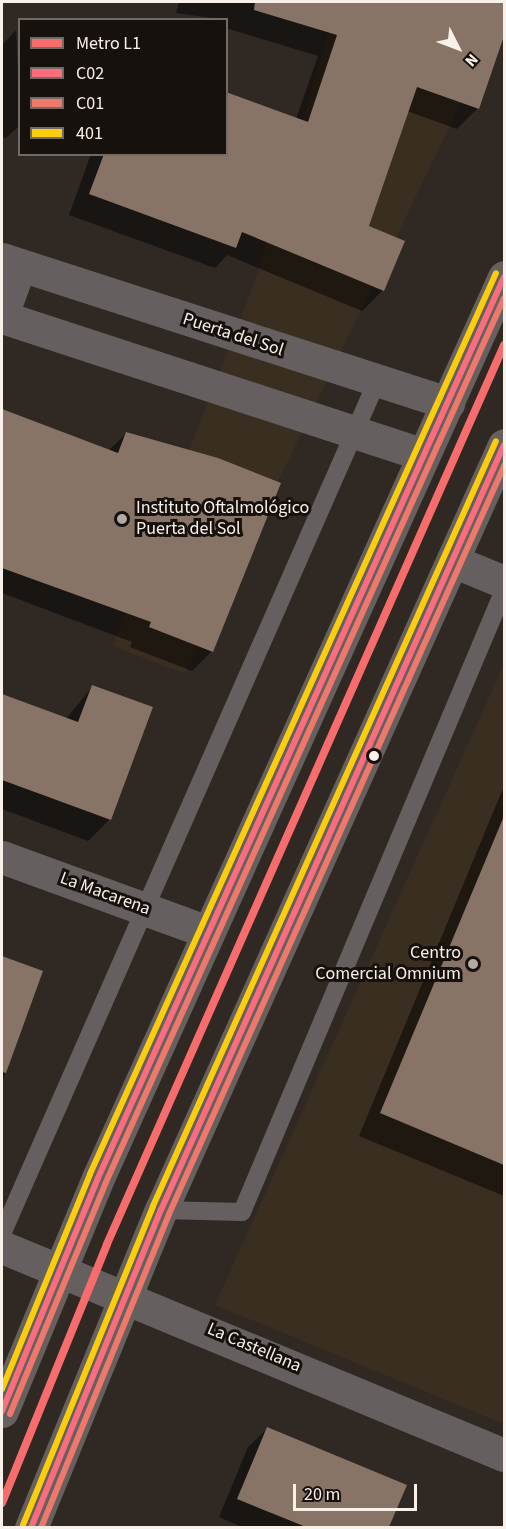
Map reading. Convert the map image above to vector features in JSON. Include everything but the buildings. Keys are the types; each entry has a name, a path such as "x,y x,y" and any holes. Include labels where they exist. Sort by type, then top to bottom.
{"main road":[{"path":"2,1410 60,1269 208,932 504,277"},
{"path":"31,1527 124,1294 504,445"}],"street":[{"name":"Puerta del Sol","path":"423,455 2,316 11,262 448,403"},
{"path":"453,561 504,582"},
{"name":"La Macarena","path":"2,857 208,932"},
{"name":"La Castellana","path":"2,1247 124,1294 504,1455"}],"lane":[{"path":"2,1234 141,908 377,381"},
{"path":"161,1210 242,1212 504,590"}],"shaded area":[{"path":"338,2 504,2 504,14 185,674 113,646 255,281"},
{"path":"504,664 504,1424 215,1305"}],"metro line":[{"name":"L1","path":"2,1503 107,1244 504,345"}],"transit line":[{"name":"401","path":"2,1389 90,1174 496,273"},
{"name":"C02","path":"2,1411 98,1178 504,277"},
{"name":"C01","path":"10,1414 106,1182 504,298"},
{"name":"401","path":"23,1525 153,1206 496,441"},
{"name":"C02","path":"31,1528 161,1210 504,445"},
{"name":"C01","path":"41,1528 169,1214 504,466"}],"place":[{"name":"Instituto Oftalmológico Puerta del Sol","path":"122,519"},
{"name":"Centro Comercial Omnium","path":"473,964"}]}
